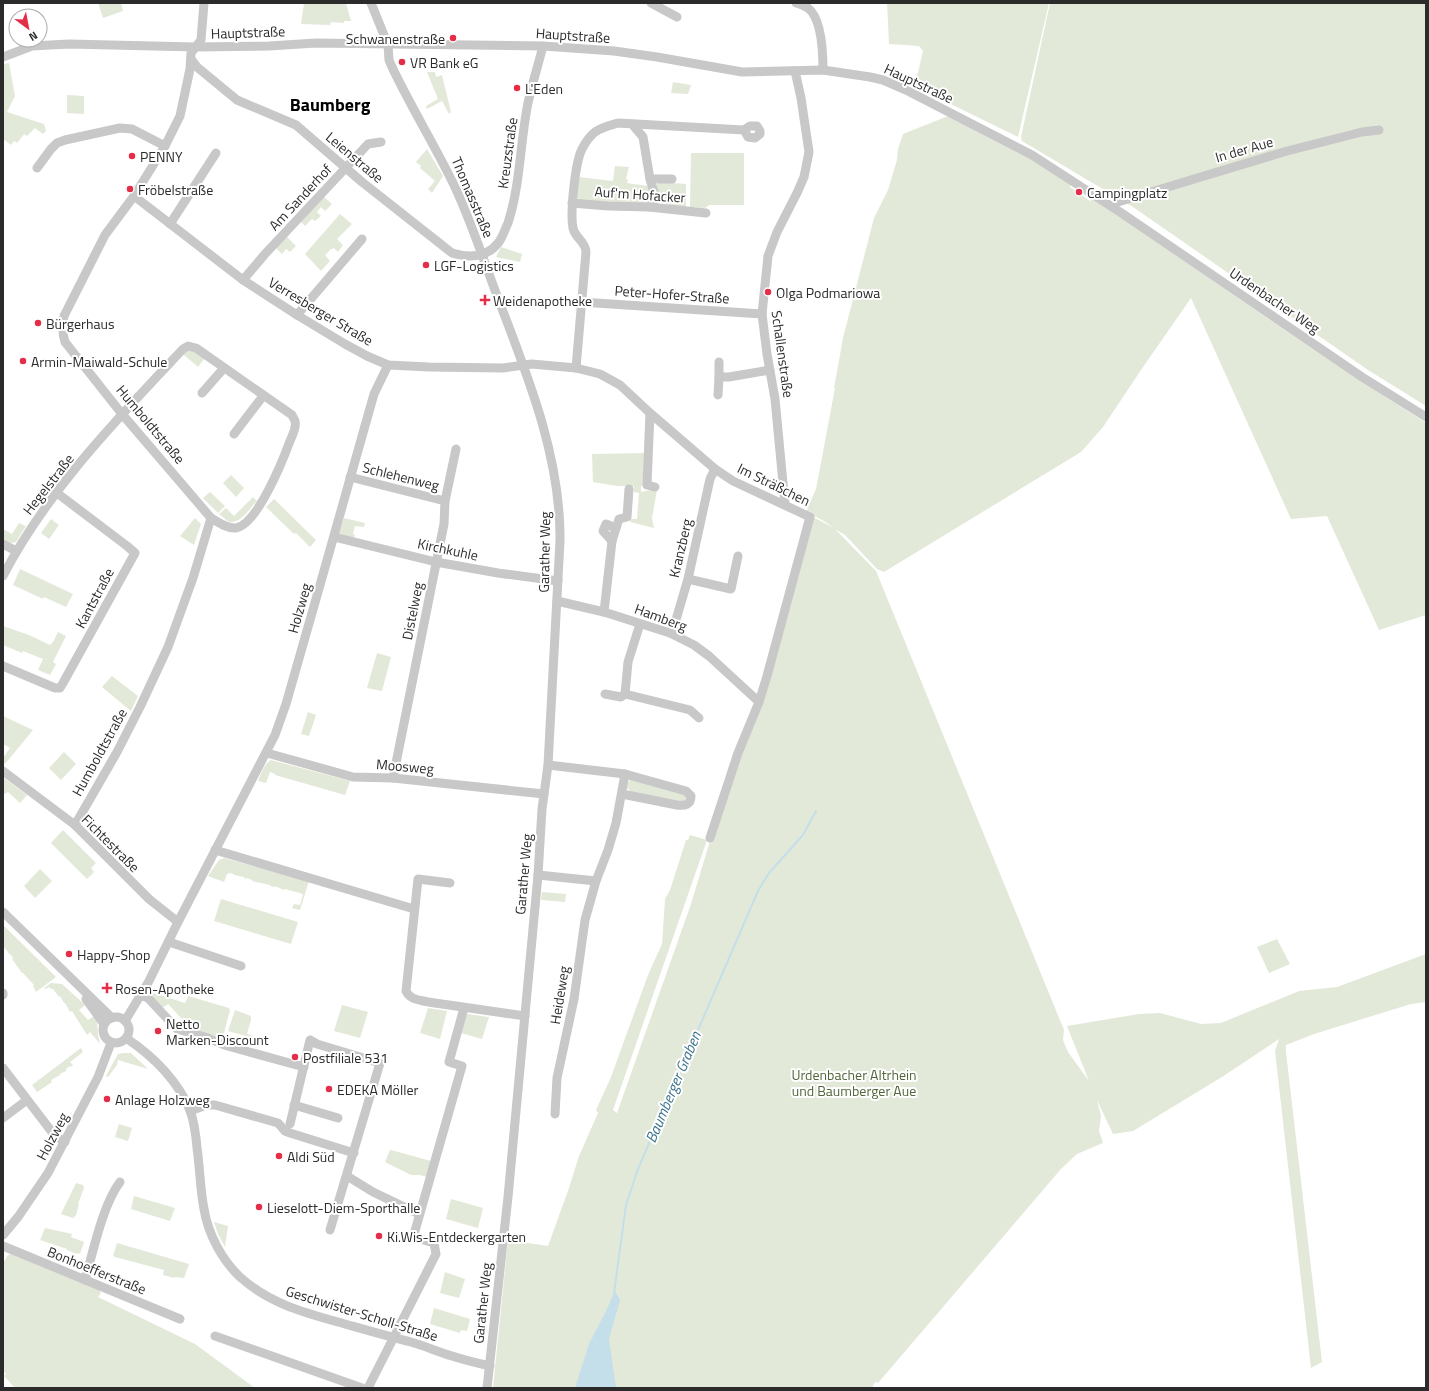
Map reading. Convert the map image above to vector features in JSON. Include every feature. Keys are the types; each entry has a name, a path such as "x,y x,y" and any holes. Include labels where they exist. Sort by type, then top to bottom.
{"street":[{"name":"Humboldtstraße","path":"75,825 117,752 168,647 193,578 211,518 122,414 65,342 62,334 62,325 64,316 105,235 134,196 180,116 191,53 201,40 204,3"},
{"path":"371,3 388,45"},
{"path":"651,3 677,17"},
{"path":"796,3 808,8 817,22 821,43 823,70"},
{"name":"Hauptstraße","path":"3,57 32,46 53,44 196,47 269,46 316,43 543,46 636,54 742,72 823,70 883,80 906,90 1032,155 1108,205"},
{"name":"Thomasstraße","path":"388,45 392,67 454,185 482,254 523,365"},
{"name":"Kreuzstraße","path":"482,254 498,243 504,233 513,205 527,108 543,46"},
{"name":"Leienstraße","path":"191,59 197,67 237,100 296,125 362,182 452,253 464,257 482,254"},
{"name":"Schallenstraße","path":"785,504 775,399 762,314 768,256 777,232 798,193 804,177 809,152 801,98 795,71"},
{"path":"576,368 586,249 573,229 572,203 582,149 588,140 597,131 618,123 744,130"},
{"path":"632,124 643,137 650,179 656,199 666,208"},
{"path":"643,137 649,125"},
{"path":"37,168 57,143 120,128 132,129 164,146"},
{"name":"In der Aue","path":"1118,202 1287,151 1345,135 1378,130"},
{"name":"Am Sanderhof","path":"243,280 265,254 368,144 381,142"},
{"path":"170,224 216,153"},
{"path":"650,179 672,179"},
{"name":"Verresberger Straße","path":"134,196 243,280 344,344 388,364 429,367 503,368 523,365"},
{"path":"649,207 656,199"},
{"name":"Auf'm Hofacker","path":"572,203 666,208 706,213"},
{"name":"Urdenbacher Weg","path":"1108,205 1362,377 1426,417"},
{"path":"297,315 362,239"},
{"name":"Peter-Hofer-Straße","path":"581,302 762,314"},
{"name":"Hegelstraße","path":"3,576 16,551 57,493 122,414 183,349 188,346 196,348 224,368"},
{"path":"718,395 719,362"},
{"name":"Holzweg","path":"125,1021 169,942 275,735 286,704 374,394 388,364"},
{"name":"Im Sträßchen","path":"523,365 532,364 576,368 600,374 620,385 650,414 714,469 733,481 810,517 759,702 738,752 710,838"},
{"name":"Garather Weg","path":"487,1388 501,1264 538,875 544,794 548,765 560,529 556,485 538,408 523,365"},
{"path":"202,393 224,368 292,415 295,421 294,429 285,454 264,499 253,514 244,524 237,528 230,528 211,518"},
{"path":"719,377 729,377 770,370"},
{"path":"234,434 263,396"},
{"path":"650,414 647,486 655,487"},
{"name":"Distelweg","path":"393,778 444,524 445,501 456,449"},
{"name":"Kranzberg","path":"670,633 675,623 688,579 710,480 714,469"},
{"name":"Schlehenweg","path":"350,477 445,501"},
{"path":"767,496 773,494 783,484"},
{"path":"604,612 612,541 619,519 627,517 629,489"},
{"name":"Kantstraße","path":"3,666 55,688 60,688 134,553 127,546 57,493"},
{"name":"Kirchkuhle","path":"334,537 436,562 498,573 558,581"},
{"path":"3,544 16,551"},
{"path":"688,579 731,589 738,556"},
{"name":"Hamberg","path":"557,601 604,612 670,633 694,645 709,656 759,702"},
{"path":"625,694 628,662 640,624"},
{"path":"605,694 621,697 625,694 690,710 700,718"},
{"name":"Moosweg","path":"267,753 353,777 393,778 544,794"},
{"path":"548,765 625,774 686,791 692,796 689,804 684,806 622,794"},
{"name":"Fichtestraße","path":"3,771 75,825 149,900 178,922"},
{"name":"Heideweg","path":"555,1114 560,1064 569,1028 586,920 596,882 616,823 625,774"},
{"path":"215,850 334,884 414,909"},
{"path":"538,875 596,882"},
{"path":"450,883 418,879 406,991 411,998 464,1008 525,1016"},
{"path":"3,912 112,1018"},
{"path":"169,942 241,966"},
{"path":"76,983 104,1024"},
{"path":"141,994 148,998 177,1029 304,1068"},
{"path":"368,1388 436,1254 434,1243 417,1238 420,1214 462,1066 449,1062 464,1008"},
{"path":"118,1017 125,1021 129,1031 126,1038 119,1043 111,1043 104,1036 102,1031 104,1024 112,1018 118,1017"},
{"name":"Geschwister-Scholl-Straße","path":"126,1038 147,1054 165,1071 181,1092 190,1111 195,1128 207,1223 222,1254 240,1276 264,1295 283,1305 413,1343 453,1357 490,1366"},
{"path":"290,1124 310,1040 317,1044 380,1063 330,1230"},
{"path":"219,1054 223,1042"},
{"name":"Holzweg","path":"3,1235 18,1218 48,1173 98,1077 111,1043"},
{"path":"3,1068 55,1136 65,1142"},
{"path":"3,1118 27,1100"},
{"path":"190,1111 206,1105 215,1106 278,1123 285,1131 290,1133 354,1153"},
{"path":"294,1105 338,1118"},
{"path":"347,1176 373,1192 420,1214"},
{"path":"86,1280 112,1192 120,1182"},
{"name":"Bonhoefferstraße","path":"3,1246 180,1319"},
{"path":"215,1336 362,1388"}],"green space":[{"path":"98,3 121,3 123,11 103,18"},
{"path":"304,3 346,3 351,21 344,21 344,23 331,22 330,25 301,24"},
{"path":"887,3 1049,3 1018,137 916,87 923,51 919,46 889,44"},
{"path":"1050,3 1426,3 1426,406 1368,370 1133,207 1022,141 1021,137"},
{"path":"9,63 15,96 7,112 44,124 46,131 43,134 35,128 27,136 24,134 17,143 14,141 11,145 3,139 3,64"},
{"path":"427,72 435,72 436,77 442,75 451,112 449,114 442,101 427,109 426,106 438,99"},
{"path":"673,82 691,85 688,94 671,93"},
{"path":"67,95 84,96 84,114 67,113"},
{"name":"Urdenbacher Altrhein und Baumberger Aue","path":"948,116 1019,151 1071,184 1070,187 1090,201 1093,198 1217,284 1426,423 1426,615 1379,630 1327,516 1291,519 1191,298 1103,427 1081,452 884,572 877,569 845,535 835,529 876,571 1064,1030 1063,1040 1068,1052 1089,1081 1067,1026 1139,1014 1160,1013 1201,1024 1221,1023 1299,991 1337,987 1426,954 1426,1002 1411,1004 1314,1034 1286,1045 1322,1362 1311,1368 1275,1051 1279,1039 1222,1077 1133,1131 1113,1134 1097,1100 1101,1116 1099,1131 1103,1143 1077,1154 1061,1169 878,1383 875,1382 872,1388 493,1388 508,1240 548,1246 579,1156 598,1113 596,1110 611,1077 648,975 662,944 665,899 670,890 686,840 688,840 690,835 707,840 613,1110 617,1113 691,904 722,801 755,709 813,517 834,528 806,512 816,489 843,338 874,218 888,190 903,134"},
{"path":"427,149 443,176 432,193 428,189 435,181 420,168 421,166 416,162"},
{"path":"691,153 744,153 744,205 709,205 705,208 690,207"},
{"path":"615,166 629,167 626,179 628,180 627,183 648,186 652,196 648,204 579,200 577,197 579,177 613,181"},
{"path":"659,182 686,184 686,207 665,204 660,197 656,185"},
{"path":"323,196 332,204 325,211 321,207 317,212 321,216 315,221 312,219 305,226 300,221"},
{"path":"340,214 352,224 337,239 343,245 338,252 334,248 325,255 330,261 321,271 305,254"},
{"path":"286,236 296,246 290,252 286,249 282,254 275,247"},
{"path":"501,247 522,254 520,262 496,257"},
{"path":"190,349 205,358 198,367 183,354"},
{"path":"645,453 644,485 641,486 641,492 657,490 652,518 654,528 630,522 631,519 637,519 639,493 634,492 634,486 617,486 593,482 592,454"},
{"path":"231,475 244,488 236,497 223,483"},
{"path":"210,492 225,506 218,513 203,498"},
{"path":"253,497 257,501 245,515 234,522 229,522 219,514 226,508 234,516"},
{"path":"274,499 316,540 310,547 266,507"},
{"path":"195,518 201,524 194,545 180,536"},
{"path":"344,518 365,523 364,527 355,526 353,534 355,535 354,539 339,533"},
{"path":"51,519 59,525 49,539 41,533"},
{"path":"19,523 26,526 16,542 11,543 3,539 3,529 12,534"},
{"path":"20,569 73,594 66,607 44,597 43,599 13,585"},
{"path":"3,626 29,635 50,645 58,632 66,636 53,662 56,664 50,675 38,670 43,659 23,651 22,653 3,645"},
{"path":"377,653 391,657 382,691 367,688"},
{"path":"112,676 138,696 131,711 102,687"},
{"path":"308,712 316,715 309,736 301,734"},
{"path":"3,716 33,730 5,764 3,762 3,758 10,748 3,744"},
{"path":"64,752 76,764 61,780 49,768"},
{"path":"271,760 350,781 345,795 275,775 270,772 266,783 258,781 265,766"},
{"path":"4,778 27,795 20,803 8,792 5,794 3,792"},
{"path":"631,779 687,795 687,800 680,801 632,792 627,788 628,782"},
{"path":"63,830 96,863 91,868 94,872 87,879 51,843"},
{"path":"224,858 309,881 300,910 292,908 294,904 300,905 303,895 300,893 252,881 229,873 227,874 224,882 208,876 219,860"},
{"path":"40,869 52,881 35,898 24,886"},
{"path":"542,892 566,894 565,902 541,900"},
{"path":"221,899 298,922 291,944 214,921"},
{"path":"3,925 56,977 36,992 33,986 34,985 22,973 12,959 13,958 3,946"},
{"path":"1277,939 1290,964 1269,973 1257,947"},
{"path":"51,983 62,984 85,1005 79,1010 88,1020 94,1016 97,1020 100,1044 90,1032 87,1035 72,1011 70,1012 60,996 59,997 53,989 49,987 46,989 44,988"},
{"path":"148,993 157,994 185,1003 188,996 229,1008 230,1010 223,1037 222,1038 181,1027 177,1023 182,1019 168,1004 162,1008"},
{"path":"342,1005 368,1012 360,1038 334,1031"},
{"path":"428,1008 447,1011 440,1039 420,1033"},
{"path":"235,1010 251,1016 247,1034 253,1036 253,1038 228,1031"},
{"path":"467,1014 489,1017 482,1039 461,1033"},
{"path":"81,1048 83,1052 70,1062 73,1065 71,1067 70,1066 66,1069 66,1071 51,1080 52,1082 37,1092 32,1085"},
{"path":"131,1053 148,1069 118,1060 117,1065 108,1077 106,1076 118,1054"},
{"path":"119,1124 132,1128 128,1141 115,1137"},
{"path":"390,1150 431,1161 427,1177 411,1175 385,1162"},
{"path":"76,1183 83,1185 84,1188 78,1204 76,1215 73,1218 61,1214"},
{"path":"134,1196 175,1208 170,1221 131,1209"},
{"path":"451,1199 483,1208 478,1228 446,1219"},
{"path":"214,1222 228,1226 225,1247 218,1234"},
{"path":"45,1228 72,1234 71,1237 84,1242 80,1254 40,1240"},
{"path":"117,1243 189,1264 184,1278 174,1278 163,1275 164,1270 113,1256"},
{"path":"11,1254 99,1290 101,1293 98,1297 195,1344 255,1388 15,1388 4,1376 6,1374 3,1370 3,1263 8,1255"},
{"path":"445,1272 465,1279 459,1298 440,1293"},
{"path":"434,1308 470,1319 467,1331 461,1330 460,1333 430,1324"}],"water":[{"path":"615,1291 620,1300 609,1339 616,1388 575,1388 589,1344"}],"waterway":[{"name":"Baumberger Graben","path":"614,1293 626,1205 638,1169 758,891 769,873 803,835 816,811"}],"place":[{"name":"Schwanenstraße","path":"453,38"},
{"name":"VR Bank eG","path":"402,62"},
{"name":"L'Eden","path":"517,88"},
{"name":"PENNY","path":"132,156"},
{"name":"Fröbelstraße","path":"130,189"},
{"name":"Campingplatz","path":"1079,192"},
{"name":"LGF-Logistics","path":"426,265"},
{"name":"Olga Podmariowa","path":"768,292"},
{"name":"Weidenapotheke","path":"485,300"},
{"name":"Bürgerhaus","path":"38,323"},
{"name":"Armin-Maiwald-Schule","path":"23,361"},
{"name":"Happy-Shop","path":"69,954"},
{"name":"Rosen-Apotheke","path":"107,988"},
{"name":"Netto Marken-Discount","path":"158,1031"},
{"name":"Postfiliale 531","path":"295,1057"},
{"name":"EDEKA Möller","path":"329,1089"},
{"name":"Anlage Holzweg","path":"107,1099"},
{"name":"Aldi Süd","path":"279,1156"},
{"name":"Lieselott-Diem-Sporthalle","path":"259,1207"},
{"name":"Ki.Wis-Entdeckergarten","path":"379,1236"}],"district":[{"name":"Baumberg","path":"330,104"}]}
